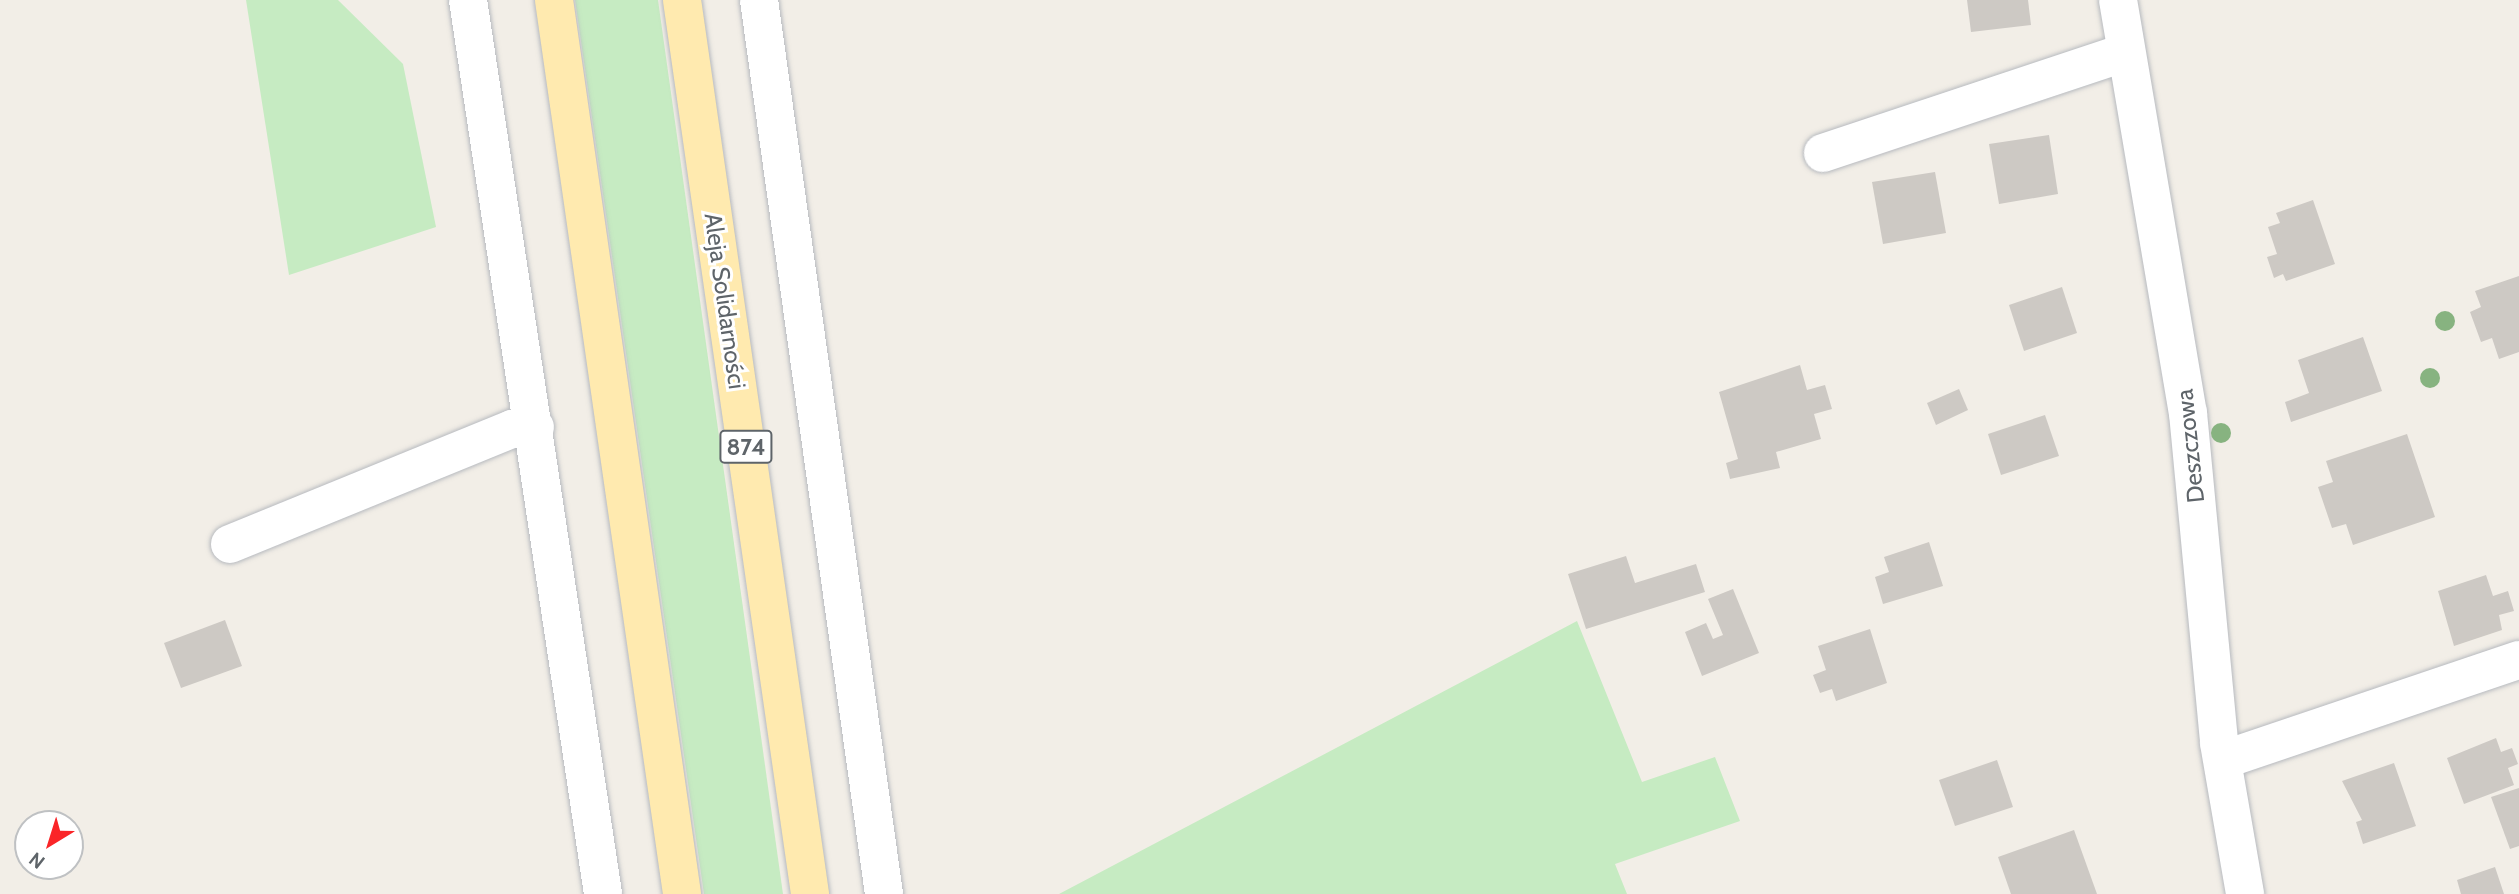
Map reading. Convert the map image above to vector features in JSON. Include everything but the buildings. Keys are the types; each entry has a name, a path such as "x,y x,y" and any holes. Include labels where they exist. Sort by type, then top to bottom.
{"main road":[{"path":"554,0 682,894"},
{"name":"Aleja Solidarności","path":"682,0 810,894"}],"street":[{"path":"468,0 603,894"},
{"path":"759,0 884,894"},
{"name":"Deszczowa","path":"2118,0 2188,413 2223,760 2245,894"},
{"path":"1823,153 2126,51"},
{"path":"230,544 512,429 534,427"},
{"path":"2223,760 2519,660"}],"green space":[{"path":"246,0 338,0 403,64 436,227 289,275"},
{"path":"575,0 658,0 783,894 704,894"},
{"path":"1577,621 1642,782 1715,757 1740,821 1615,864 1627,894 1059,894"}]}
